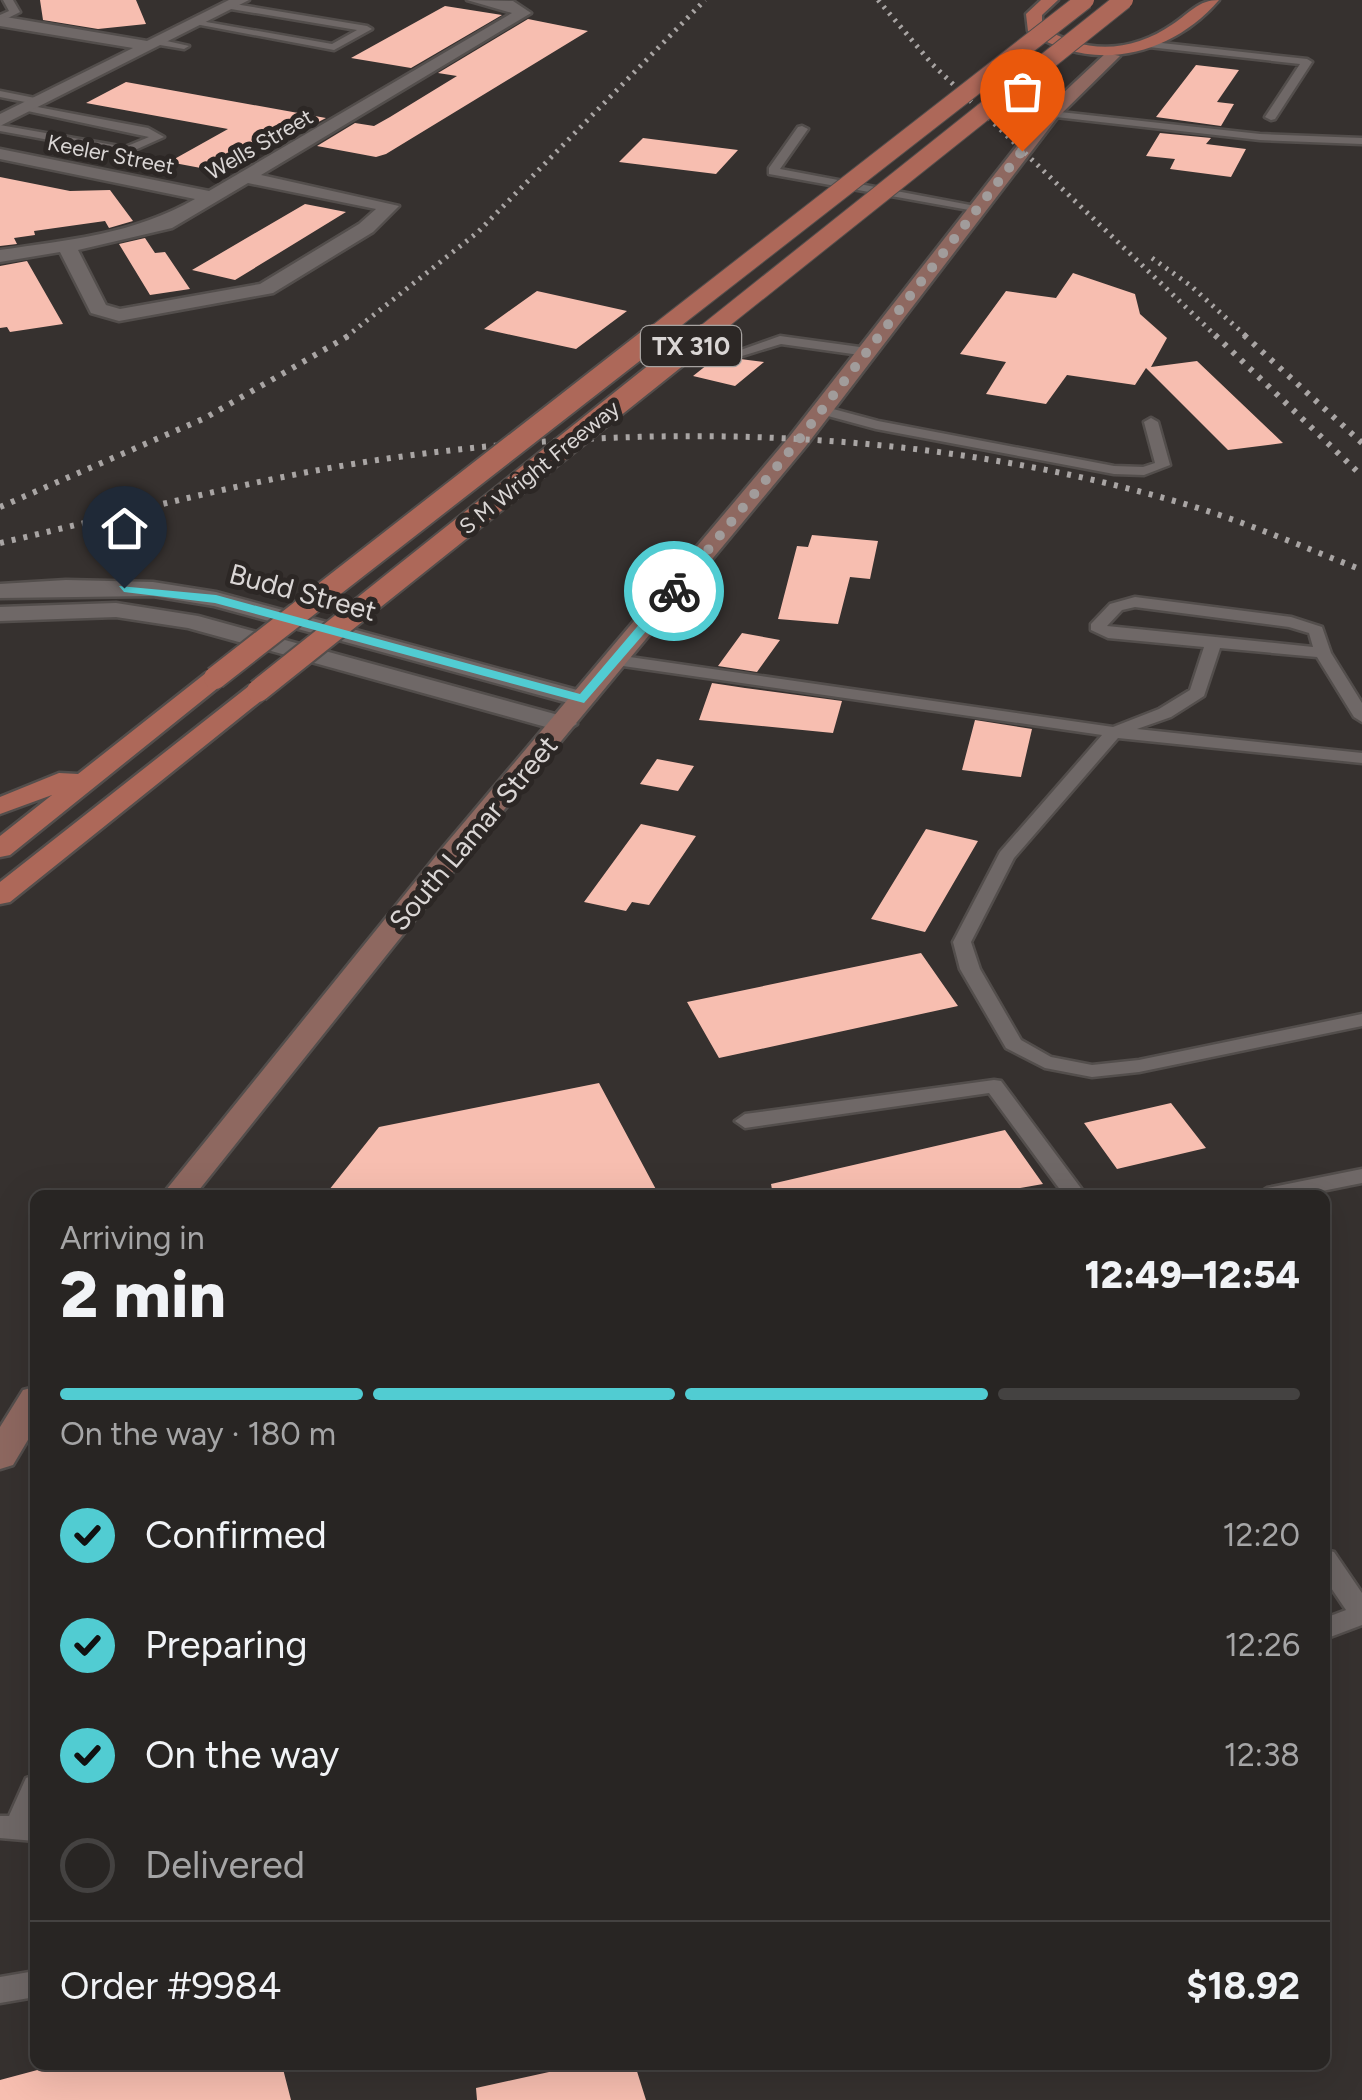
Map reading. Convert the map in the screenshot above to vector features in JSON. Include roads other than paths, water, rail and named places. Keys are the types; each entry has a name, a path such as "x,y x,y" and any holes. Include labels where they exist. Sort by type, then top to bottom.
{"main road":[{"path":"1050,0 1034,14 1034,28 1054,41 1112,56 1187,24 1211,0"},
{"name":"S M Wright Freeway","path":"0,849 1086,0"},
{"name":"S M Wright Freeway","path":"0,896 1124,0"},
{"name":"South Lamar Street","path":"182,1190 822,410 1051,114 1112,56"},
{"path":"0,806 74,776 214,678"},
{"path":"0,1456 30,1407"}],"street":[{"name":"Wells Street","path":"0,256 140,233 213,197 520,17 521,9 474,0"},
{"path":"0,124 235,3"},
{"path":"0,20 154,44"},
{"name":"Keeler Street","path":"0,154 213,197"},
{"path":"67,247 98,309 119,315 266,289 366,228 390,206 247,177"},
{"name":"Budd Street","path":"0,591 153,590 216,599 584,699"},
{"name":"Budd Street","path":"0,614 116,610 190,621 564,724"}],"lane":[{"path":"0,20 15,12 8,0"},
{"path":"195,24 334,47 368,29 235,3"},
{"path":"154,44 184,46"},
{"path":"1144,44 1306,62 1270,117"},
{"path":"0,94 148,131 158,138 126,152 0,124"},
{"path":"1051,114 1260,137 1362,141"},
{"path":"802,129 773,170 980,208"},
{"path":"742,352 780,340 867,352"},
{"path":"822,410 876,426 1114,470 1144,471 1163,465 1152,422"},
{"path":"1323,653 1108,634 1098,627 1116,607 1135,602 1291,622 1316,630 1323,653 1362,717"},
{"path":"1213,643 1198,692 1165,713 1114,732 1006,856 962,942 970,969 1013,1044 1045,1062 1092,1071 1362,1020"},
{"path":"616,660 1114,732 1362,758"},
{"path":"745,1121 994,1086 1071,1190"},
{"path":"1292,1190 1362,1176"},
{"path":"1330,1566 1362,1614 1330,1627"},
{"path":"18,1828 30,1798"},
{"path":"0,1990 30,1985"}],"railway":[{"path":"346,337 478,232 705,0"},
{"path":"878,0 932,64 1217,337"},
{"path":"1152,258 1191,286 1247,337"},
{"path":"0,507 205,418 350,335"},
{"path":"1215,335 1362,476"},
{"path":"1244,335 1362,443"},
{"path":"0,543 244,485 391,458 490,446 688,436 886,446 1081,477 1201,509 1362,570"}]}
